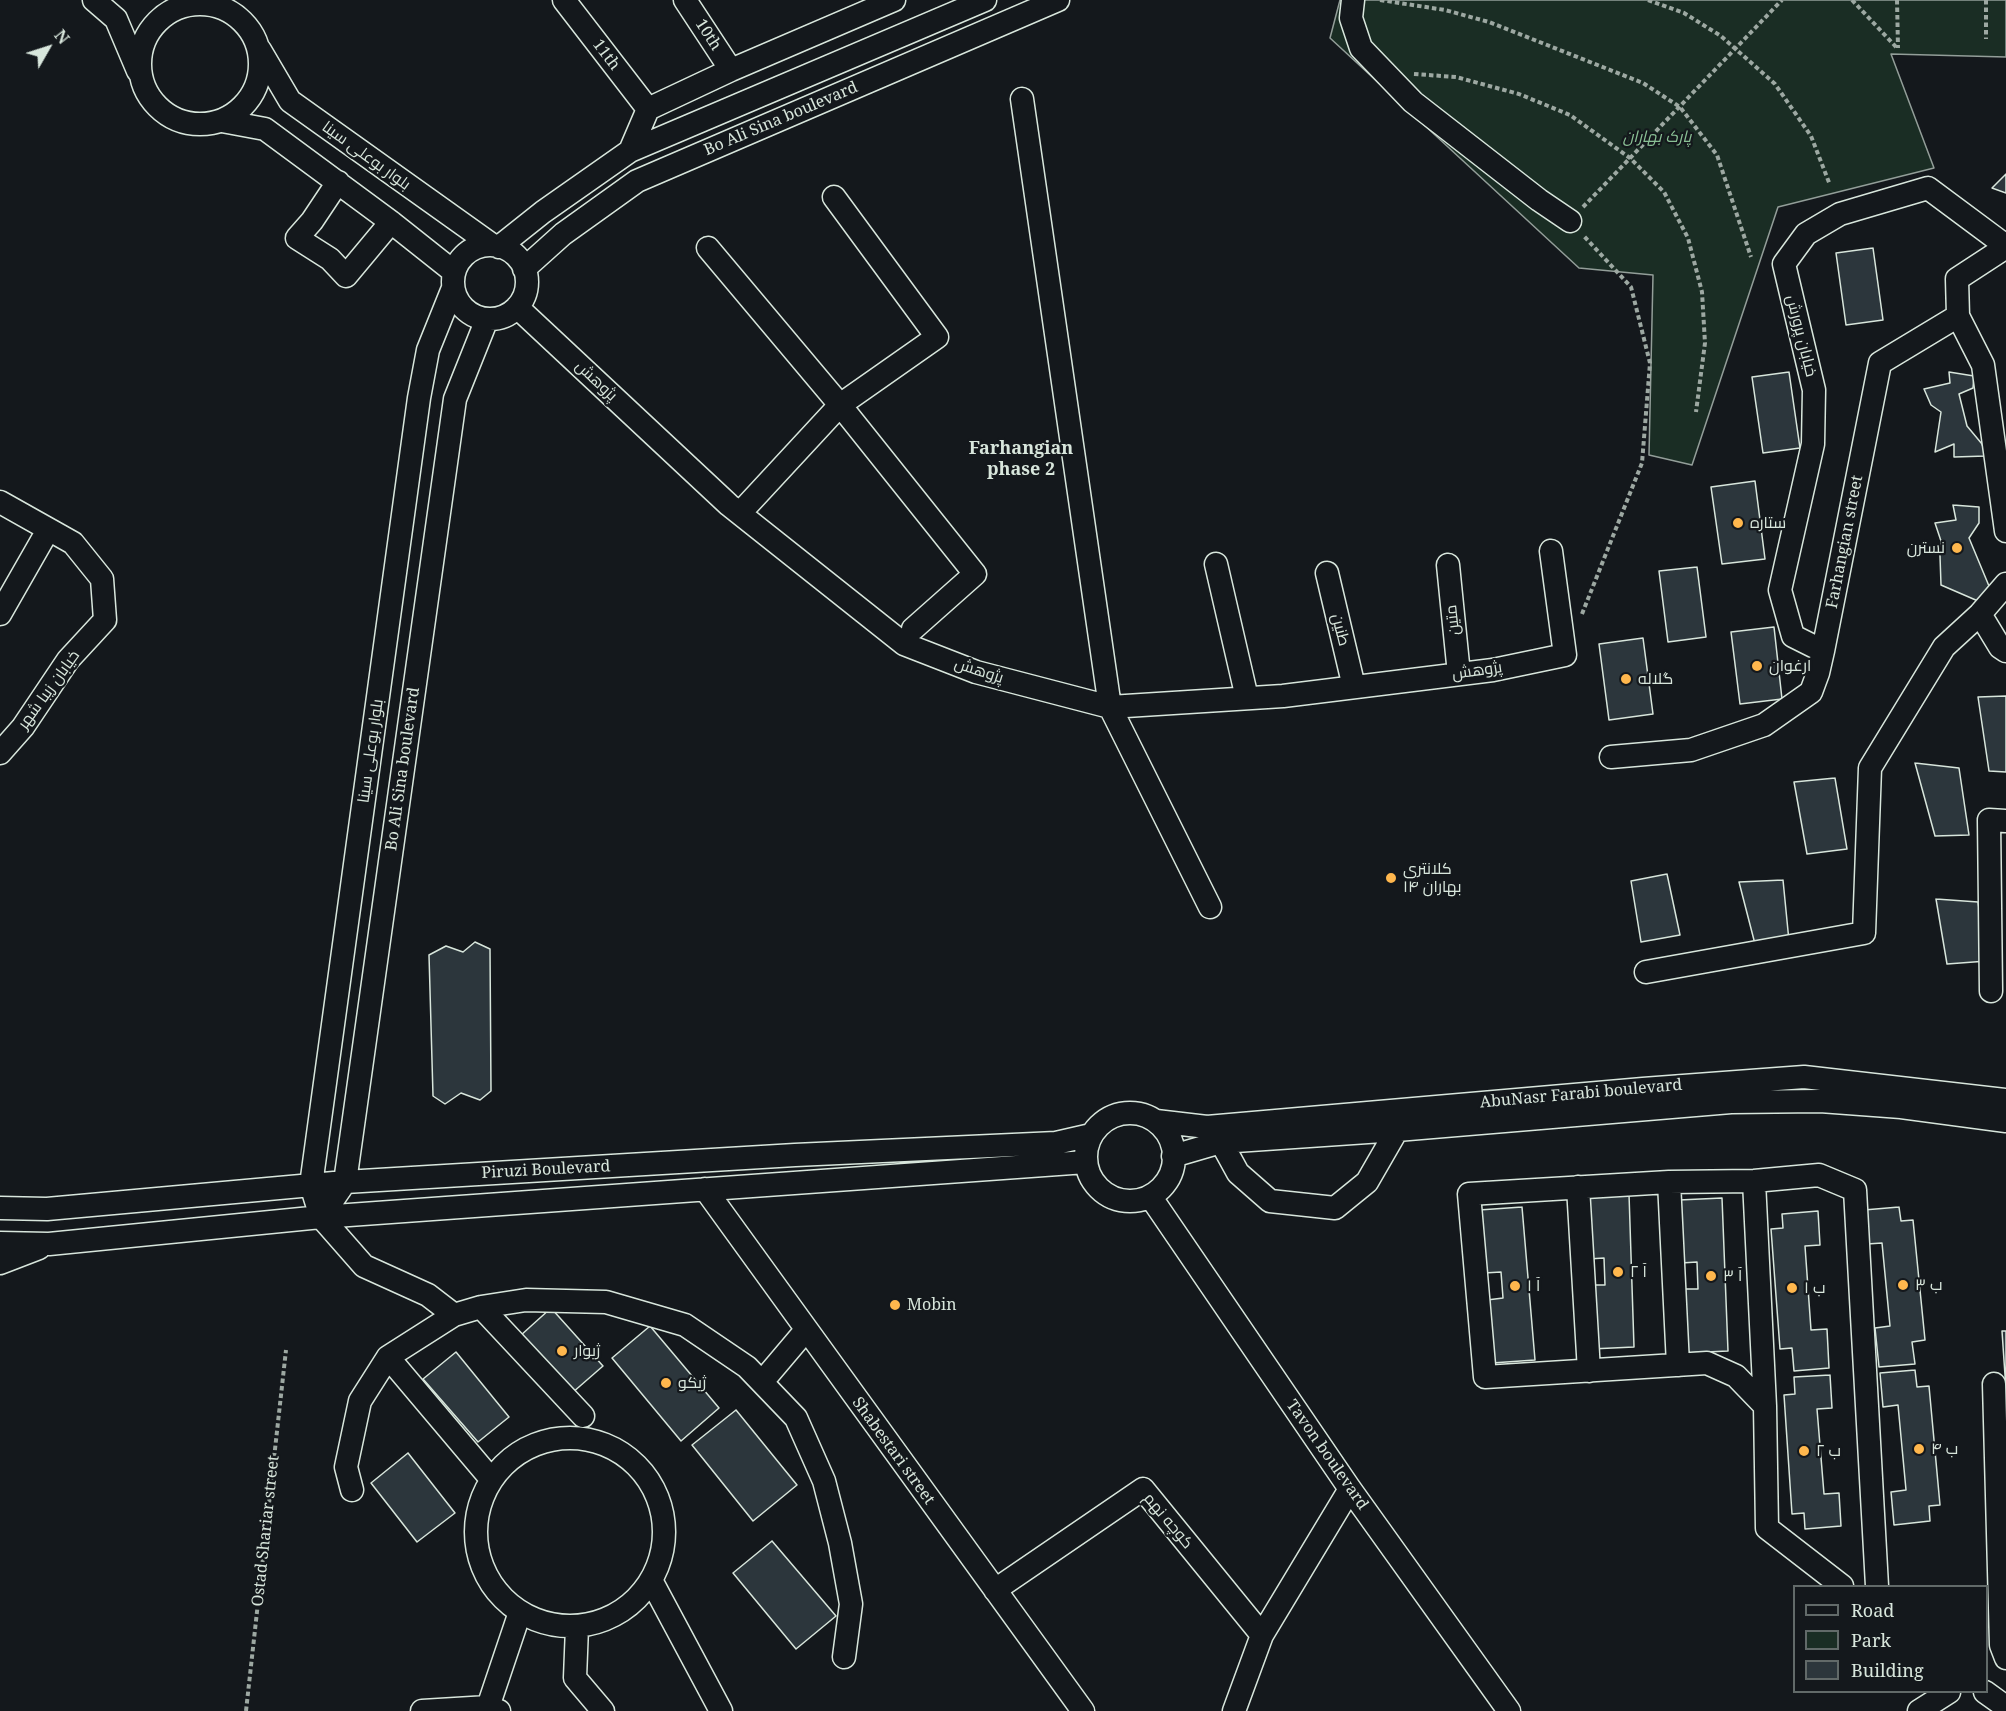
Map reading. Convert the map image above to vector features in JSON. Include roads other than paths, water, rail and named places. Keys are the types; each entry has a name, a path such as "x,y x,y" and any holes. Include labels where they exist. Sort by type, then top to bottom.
{"street":[{"path":"94,0 116,19 152,101 171,118 196,125 222,121 265,129 391,222 453,280 459,303 471,315 487,319 503,317 517,307 524,296 527,282 524,269 518,259 510,251 496,246 476,248 462,257 453,280"},
{"name":"11th","path":"564,0 648,109"},
{"name":"10th","path":"685,0 731,70"},
{"path":"630,151 648,109 731,70 894,0"},
{"name":"Bo Ali Sina boulevard","path":"496,246 630,151 985,0"},
{"name":"Bo Ali Sina boulevard","path":"524,269 563,234 637,181 1058,0"},
{"path":"1353,0 1351,18 1361,48 1413,102 1539,200 1570,220"},
{"path":"140,77 141,47 157,21 175,3 228,4 247,25 259,49 261,71 255,92 241,110 222,121"},
{"name":"بلوار بوعلی سینا","path":"259,49 290,101 496,246"},
{"path":"1022,99 1110,707 1210,907"},
{"path":"338,182 312,221 297,238 330,259 346,276 391,222"},
{"name":"خیابان پرورش","path":"1822,651 1793,636 1780,590 1813,444 1814,390 1784,264 1806,234 1840,214 1928,188 2006,246"},
{"path":"740,513 840,405 937,337 834,197"},
{"path":"2006,246 1957,279 1958,316 1983,365 2006,531"},
{"path":"708,248 840,405 975,574 913,629"},
{"name":"بلوار بوعلی سینا","path":"321,1217 311,1185 419,398 428,350 453,280"},
{"name":"پژوهش","path":"517,307 740,513 904,644 976,672 1110,707 1247,699 1354,687 1493,670 1565,655 1551,551"},
{"name":"Farhangian street","path":"1611,757 1691,750 1764,725 1810,692 1818,673 1880,363 1958,316"},
{"name":"Bo Ali Sina boulevard","path":"321,1217 345,1182 455,399 487,319"},
{"name":"خیابان زیبا شهر","path":"0,502 73,543 102,579 105,620 68,660 23,727 0,753"},
{"path":"0,614 48,530"},
{"path":"1216,564 1247,699"},
{"name":"متین","path":"1448,565 1459,674"},
{"name":"طنین","path":"1327,573 1354,687"},
{"path":"1646,972 1864,933 1870,768 1944,646 1980,614 2006,584"},
{"path":"1980,614 2000,647 2006,651"},
{"path":"1991,991 1998,913 1989,820 2006,821"},
{"name":"AbuNasr Farabi boulevard","path":"1173,1156 1221,1142 1643,1089 1804,1077 2006,1101"},
{"name":"AbuNasr Farabi boulevard","path":"1156,1121 1207,1127 1396,1120 1731,1102 1820,1101 1901,1107 2006,1121"},
{"path":"1120,1114 1142,1114 1156,1121 1165,1131 1171,1143 1173,1156 1171,1172 1163,1186 1150,1196 1134,1201 1117,1199 1102,1191 1091,1178 1086,1162 1086,1148 1091,1135 1100,1124 1120,1114"},
{"path":"1221,1142 1238,1173 1270,1201 1335,1208 1367,1182 1396,1120"},
{"name":"Piruzi Boulevard","path":"0,1208 47,1209 345,1182 783,1156 1056,1143 1091,1135"},
{"name":"Piruzi Boulevard","path":"0,1243 49,1244 321,1217 1086,1162"},
{"path":"1765,1406 1736,1376 1707,1363 1485,1377 1470,1194 1819,1176 1855,1191 1877,1585"},
{"path":"1754,1180 1765,1406 1767,1528 1839,1585"},
{"path":"1669,1182 1678,1365"},
{"path":"1578,1187 1589,1371"},
{"name":"Shabestari street","path":"705,1189 1083,1711"},
{"name":"Tavon boulevard","path":"1150,1196 1350,1489 1509,1711"},
{"path":"321,1217 364,1266 428,1295 454,1315"},
{"path":"0,1263 49,1244"},
{"path":"352,1490 346,1467 360,1401 388,1357 454,1315 481,1307 526,1300 606,1302 685,1325 747,1367 796,1418 824,1482 840,1543 851,1604 844,1657"},
{"path":"481,1307 583,1416"},
{"path":"762,1382 806,1330"},
{"path":"388,1357 491,1479"},
{"path":"1994,1384 2001,1645 2006,1658"},
{"path":"574,1437 606,1444 634,1461 654,1487 664,1518 663,1551 652,1582 624,1610 606,1620 577,1627 547,1624 519,1612 497,1592 482,1566 477,1547 475,1537 478,1507 491,1479 513,1456 542,1441 553,1439 574,1437"},
{"name":"کوچه نهم","path":"995,1590 1143,1489 1262,1635"},
{"path":"1234,1711 1262,1635 1350,1489"},
{"path":"652,1582 721,1711"},
{"path":"422,1711 493,1709 519,1612"},
{"path":"577,1627 575,1678 603,1711"},
{"path":"1919,1711 1947,1693"},
{"path":"1986,1693 2006,1707"}],"place":[{"name":"ستاره","path":"1738,523"},
{"name":"نسترن","path":"1957,548"},
{"name":"ارغوان","path":"1757,666"},
{"name":"گلاله","path":"1626,679"},
{"name":"کلانتری ۱۴ بهاران","path":"1391,878"},
{"name":"آ ۲","path":"1618,1272"},
{"name":"آ ۳","path":"1711,1276"},
{"name":"ب ۳","path":"1903,1285"},
{"name":"آ ۱","path":"1515,1286"},
{"name":"ب ۱","path":"1792,1288"},
{"name":"Mobin","path":"895,1305"},
{"name":"ژیوار","path":"562,1351"},
{"name":"ژیکو","path":"666,1383"},
{"name":"ب ۴","path":"1919,1449"},
{"name":"ب ۲","path":"1804,1451"}],"district":[{"name":"Farhangian phase 2","path":"1021,459"}],"park label":[{"name":"پارک بهاران","path":"1657,137"}]}
